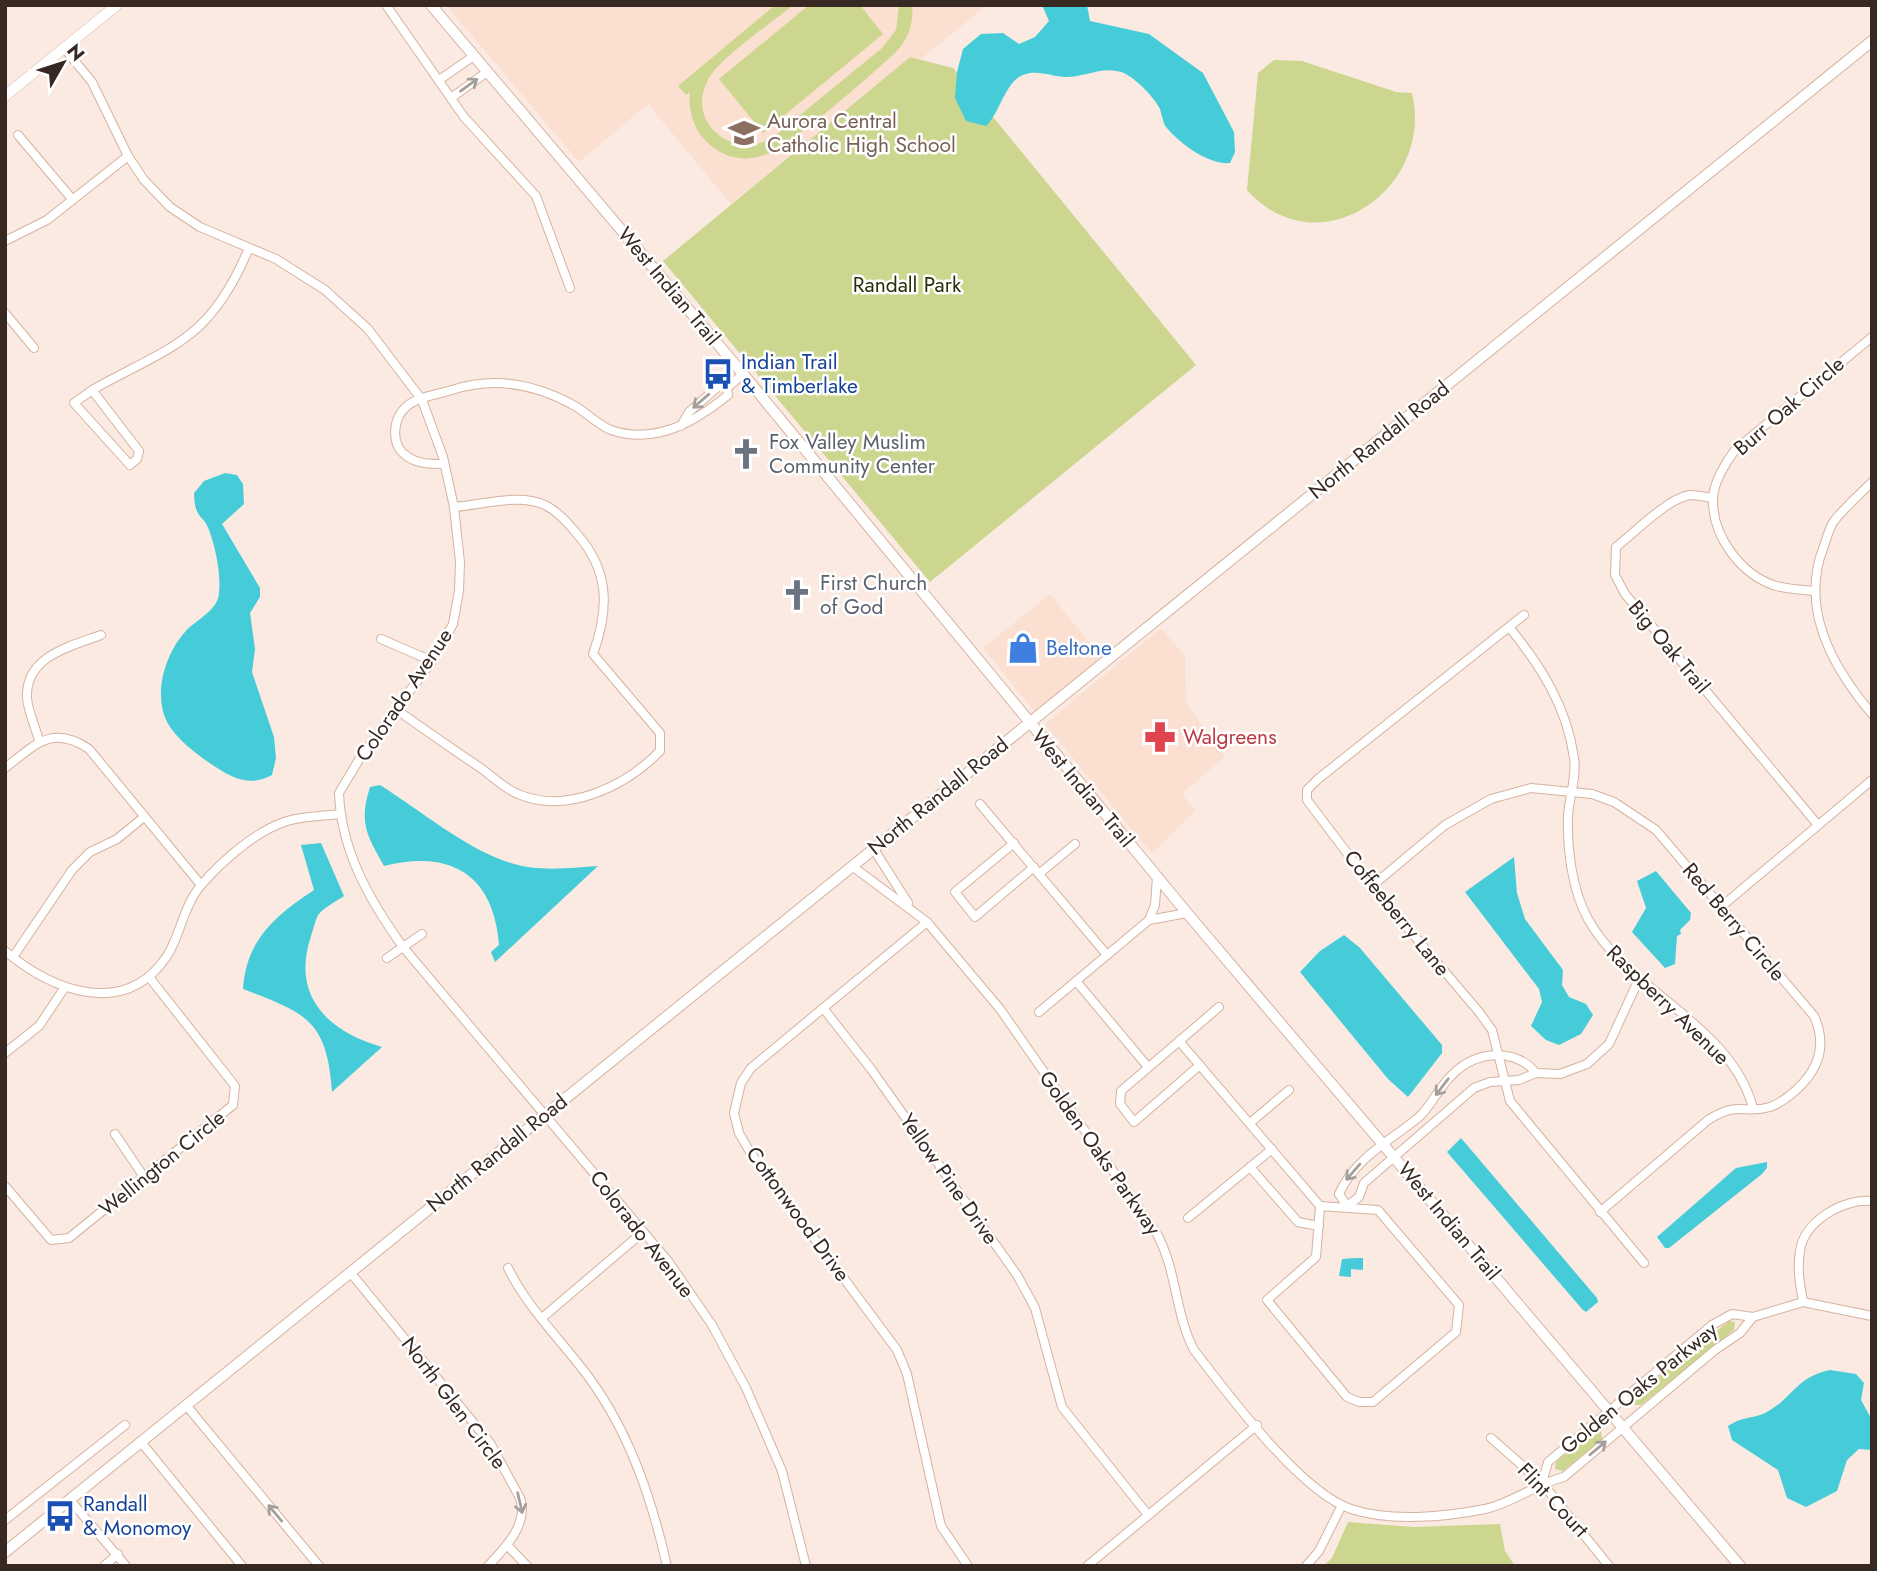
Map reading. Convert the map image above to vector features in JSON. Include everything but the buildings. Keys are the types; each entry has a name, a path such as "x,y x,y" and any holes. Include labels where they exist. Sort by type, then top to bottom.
{"main road":[{"name":"West Indian Trail","path":"431,5 743,374 1187,913 1740,1566"},
{"name":"North Randall Road","path":"5,1552 1872,41"}],"street":[{"path":"5,96 117,5"},
{"path":"386,5 479,135 536,196 570,288"},
{"name":"Colorado Avenue","path":"64,48 92,82 128,156 144,180 170,207 200,227 302,275 347,308 387,351 422,400 444,464 454,507 459,591 453,624 432,661 339,793 347,850 384,921 403,947 667,1261 712,1325 746,1388 782,1471 806,1566"},
{"path":"439,80 474,56"},
{"path":"451,98 487,72"},
{"path":"18,135 72,198"},
{"path":"5,241 38,226 128,156"},
{"path":"92,390 139,451 137,459 130,465 74,404 92,390 159,357 189,336 226,295 249,248"},
{"path":"5,313 34,348"},
{"name":"Burr Oak Circle","path":"1712,498 1728,460 1744,441 1872,337"},
{"path":"444,464 424,463 408,458 399,450 394,434 397,418 410,404 468,385 500,382 536,386 576,407 610,430 645,436 681,426 704,415 728,395 727,388 743,374"},
{"path":"1872,482 1833,522 1818,559 1814,592 1825,644 1849,687 1872,713"},
{"name":"Big Oak Trail","path":"1712,498 1689,495 1666,507 1642,526 1616,547 1615,575 1625,594 1818,825"},
{"path":"1712,498 1718,528 1740,563 1776,586 1814,592"},
{"path":"397,710 518,794 549,800 575,800 612,787 647,765 660,751 660,733 593,654 602,628 606,604 602,575 589,548 568,523 545,505 518,500 454,507"},
{"name":"Coffeeberry Lane","path":"1524,615 1307,790 1309,805 1372,886 1479,1012 1492,1030 1510,1101 1644,1263"},
{"name":"Raspberry Avenue","path":"1509,627 1548,681 1559,702 1574,759 1569,845 1579,900 1606,946 1639,979 1673,1004 1748,1086 1754,1108"},
{"path":"39,741 27,698 37,667 47,656 101,635"},
{"path":"381,639 432,661"},
{"path":"5,768 39,741 61,737 77,741 89,749 201,885"},
{"path":"1722,906 1872,779"},
{"name":"Red Berry Circle","path":"1372,886 1469,809 1509,793 1531,788 1571,790 1614,802 1656,830 1814,1016 1820,1030 1821,1052 1809,1079 1775,1106 1726,1109 1708,1120 1600,1212"},
{"path":"980,804 1107,955"},
{"path":"144,817 117,839 90,852 72,870 9,954 65,987 91,994 120,993 149,977 168,954 182,916 201,885 249,841 287,821 340,814"},
{"path":"1014,843 955,892 975,917 1075,844"},
{"name":"Golden Oaks Parkway","path":"873,848 912,908"},
{"name":"Golden Oaks Parkway","path":"852,866 912,908 927,922 1000,1009 1150,1221 1170,1261 1184,1325 1194,1350 1314,1488 1342,1505 1382,1515 1470,1511 1510,1501 1542,1483 1564,1477 1715,1350 1740,1333 1752,1317"},
{"path":"1039,1012 1149,920 1155,905 1157,877"},
{"path":"1149,920 1187,913"},
{"name":"Cottonwood Drive","path":"927,922 763,1056 746,1076 736,1097 734,1113 739,1133 897,1350 907,1374 941,1526 968,1566"},
{"path":"387,958 422,934"},
{"name":"Wellington Circle","path":"5,1186 51,1240 69,1238 233,1105 235,1086 149,977"},
{"path":"1347,1206 1359,1197 1364,1182 1395,1158 1466,1093 1490,1082 1505,1082 1536,1073 1572,1071 1598,1055 1616,1031 1639,979"},
{"path":"1076,981 1148,1067"},
{"path":"5,1054 39,1026 65,987"},
{"path":"1200,1065 1134,1122 1120,1104 1121,1091 1219,1007"},
{"name":"Yellow Pine Drive","path":"823,1008 871,1069 1017,1275 1034,1308 1062,1407 1074,1426 1148,1515"},
{"path":"1179,1041 1320,1206 1314,1261 1267,1300 1347,1397 1359,1402 1373,1402 1456,1332 1459,1305 1378,1210 1320,1206"},
{"path":"1347,1206 1339,1194 1345,1181 1382,1143 1422,1114 1443,1085 1464,1064 1498,1053 1528,1063 1536,1073"},
{"path":"1250,1123 1289,1090"},
{"path":"115,1134 144,1177"},
{"path":"1188,1218 1272,1149"},
{"path":"1251,1167 1298,1222 1319,1226"},
{"path":"1803,1302 1800,1248 1811,1228 1835,1208 1858,1200 1872,1201"},
{"path":"542,1318 643,1232"},
{"path":"508,1268 518,1290 592,1381 616,1422 639,1472 658,1525 667,1566"},
{"name":"North Glen Circle","path":"350,1272 490,1443 510,1477 523,1507 519,1524 508,1545"},
{"name":"Golden Oaks Parkway","path":"1542,1483 1548,1462 1712,1325 1732,1314 1752,1317 1803,1302 1872,1316"},
{"path":"186,1405 319,1566"},
{"path":"5,1520 125,1425"},
{"path":"1087,1566 1257,1425"},
{"name":"Flint Court","path":"1490,1438 1542,1483 1609,1566"},
{"path":"141,1442 242,1566"},
{"path":"70,1500 126,1566"},
{"path":"1306,1566 1319,1551 1342,1505"},
{"path":"488,1566 508,1545 527,1566"},
{"path":"104,1566 117,1555"}],"shaded area":[{"name":"Aurora Central Catholic High School","path":"446,5 987,5 921,59 910,57 731,204 648,104 579,162"},
{"path":"1050,594 1101,658 1035,712 983,648"},
{"path":"1161,628 1185,656 1186,703 1225,756 1182,794 1195,811 1152,854 1045,724"}],"green space":[{"path":"775,5 793,5 714,71 703,95 703,110 708,123 729,141 742,145 757,144 772,138 882,48 896,30 899,5 912,5 912,19 907,37 895,53 793,139 758,157 729,156 704,140 691,114 690,92 686,95 678,86"},
{"path":"809,5 860,5 883,34 763,133 719,79"},
{"name":"Randall Park","path":"910,57 953,68 1196,365 930,582 663,261"},
{"path":"1274,60 1302,61 1396,92 1412,93 1414,128 1406,160 1389,187 1365,208 1337,220 1306,222 1276,213 1247,190 1258,73"},
{"path":"1729,1321 1735,1322 1734,1330 1641,1405 1634,1405 1633,1399 1637,1394"},
{"path":"1594,1430 1601,1430 1602,1439 1563,1471 1555,1469 1556,1462"},
{"path":"1348,1522 1413,1527 1500,1524 1505,1551 1515,1566 1323,1566 1332,1558"}],"water":[{"path":"1042,5 1087,5 1090,21 1149,34 1203,73 1234,132 1235,152 1230,163 1204,157 1179,140 1166,127 1159,107 1148,93 1139,83 1117,71 1066,77 1029,73 1012,84 986,126 966,121 955,98 957,72 963,49 981,34 1003,33 1019,44 1035,37 1049,21"},
{"path":"225,473 237,475 243,484 244,504 222,524 260,588 260,597 250,613 255,649 252,672 274,737 276,758 272,775 253,781 222,771 184,743 167,722 161,699 163,675 172,651 185,632 215,605 218,599 216,553 207,525 196,508 194,493 204,481"},
{"path":"380,785 461,839 494,857 532,868 598,866 495,962 491,952 499,945 495,921 488,901 478,885 465,873 449,865 430,861 384,866 369,836 365,819 370,787"},
{"path":"321,843 344,896 323,910 316,920 306,957 310,993 318,1008 330,1021 362,1040 382,1047 332,1092 325,1048 309,1022 282,1005 243,989 250,956 265,930 287,909 314,890 301,845"},
{"path":"1514,857 1517,893 1525,919 1563,970 1562,985 1569,997 1586,1004 1593,1015 1581,1034 1559,1045 1546,1040 1531,1026 1542,1002 1539,989 1465,892"},
{"path":"1656,871 1691,913 1690,920 1677,936 1675,964 1665,968 1632,932 1646,908 1637,881"},
{"path":"1344,935 1360,948 1442,1045 1442,1053 1408,1097 1388,1079 1300,972 1320,951"},
{"path":"1461,1138 1597,1298 1598,1302 1586,1312 1447,1152"},
{"path":"1767,1162 1767,1168 1762,1174 1669,1248 1665,1248 1657,1237 1736,1168"},
{"path":"1363,1258 1363,1270 1351,1269 1351,1277 1339,1276 1342,1259"},
{"path":"1830,1370 1856,1374 1864,1383 1861,1400 1872,1420 1872,1450 1859,1449 1847,1460 1837,1491 1806,1507 1787,1498 1778,1470 1732,1440 1728,1426 1765,1413 1801,1383"}],"place":[{"name":"Aurora Central Catholic High School","path":"744,133"},
{"name":"Indian Trail & Timberlake","path":"718,374"},
{"name":"Fox Valley Muslim Community Center","path":"746,454"},
{"name":"First Church of God","path":"797,595"},
{"name":"Beltone","path":"1023,648"},
{"name":"Walgreens","path":"1160,737"},
{"name":"Randall & Monomoy","path":"60,1516"}]}
